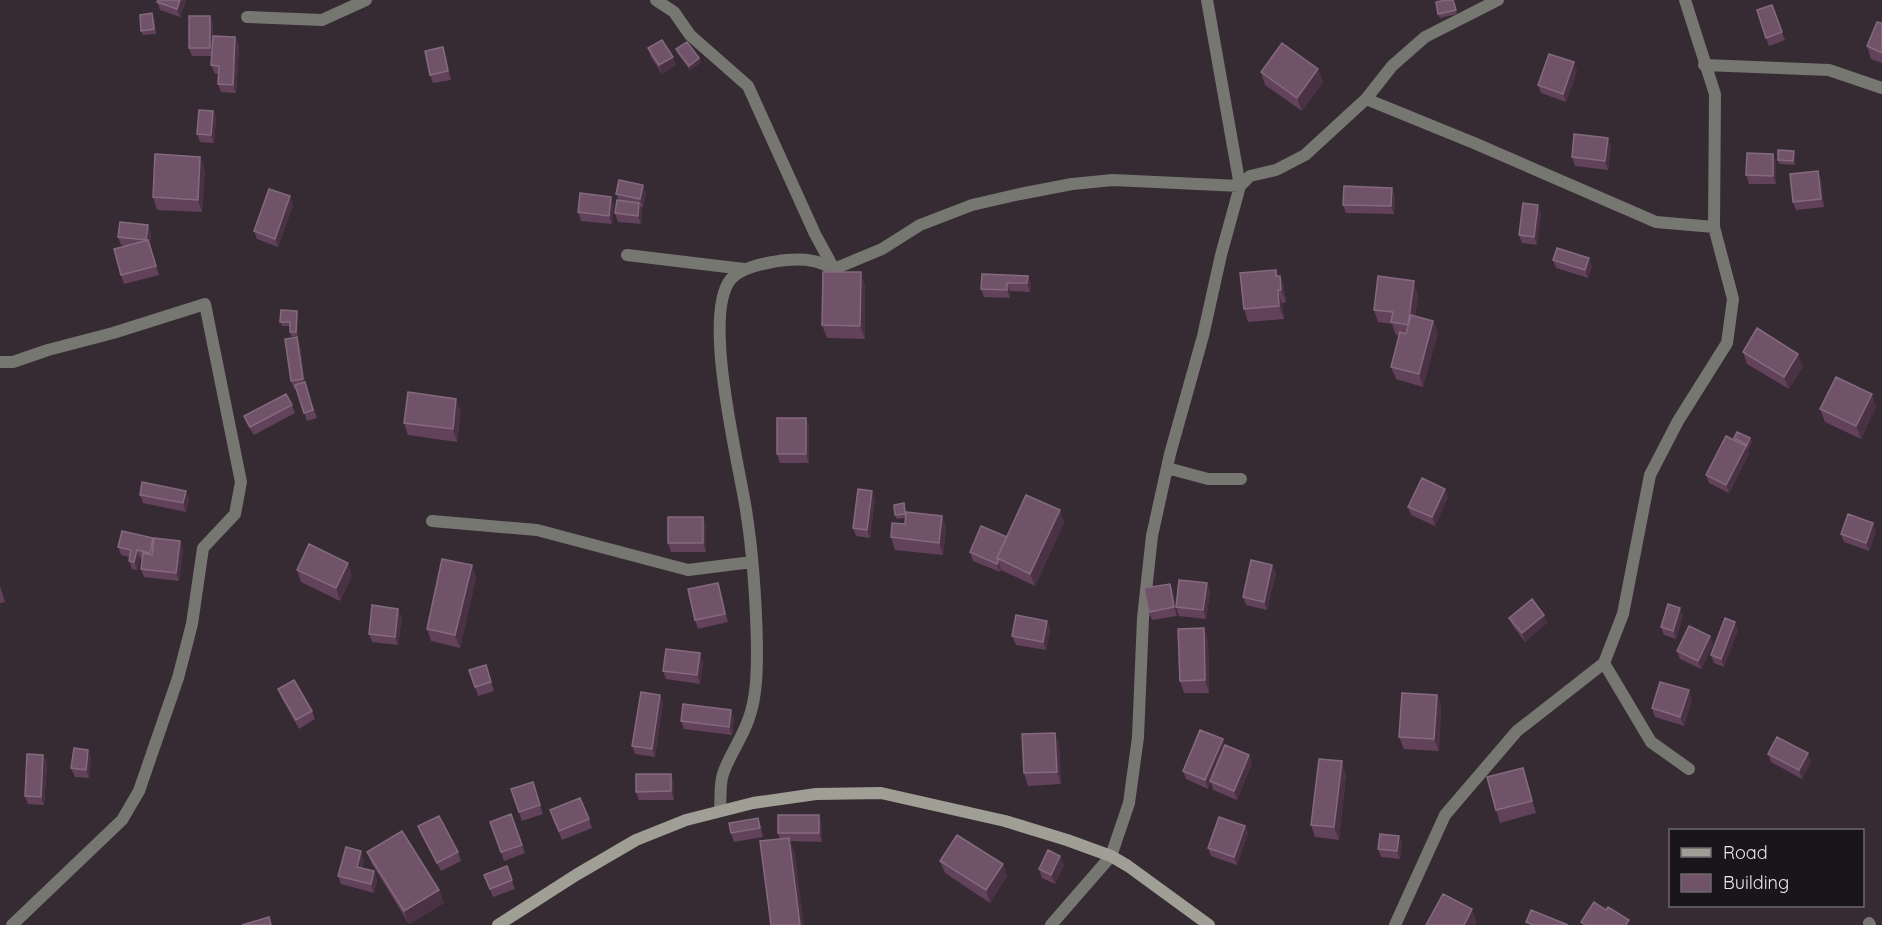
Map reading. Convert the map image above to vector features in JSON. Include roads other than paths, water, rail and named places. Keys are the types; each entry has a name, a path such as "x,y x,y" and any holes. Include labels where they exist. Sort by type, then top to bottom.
{"street":[{"path":"247,18 322,20 366,0"},
{"path":"656,0 674,12 690,35 748,86 815,234 834,269"},
{"path":"1051,925 1111,856 1129,803 1138,737 1143,618 1152,536 1167,468 1240,186 1207,0"},
{"path":"627,255 744,269 770,262 812,261 834,269 882,249 920,225 972,205 1020,194 1072,184 1113,180 1240,186 1250,176 1276,170 1305,155 1366,99 1392,66 1425,37 1498,0"},
{"path":"1395,925 1444,815 1517,731 1604,663 1623,614 1650,475 1678,422 1727,343 1733,299 1714,227 1714,94 1684,0"},
{"path":"1704,65 1829,70 1882,88"},
{"path":"1366,99 1656,222 1714,227"},
{"path":"720,811 723,773 749,718 756,685 757,646 752,562 747,512 723,384 720,324 722,299 730,280 744,269"},
{"path":"0,362 13,362 205,304 241,482 235,514 203,548 192,624 178,678 139,791 122,820 12,925"},
{"path":"1167,468 1208,479 1241,479"},
{"path":"432,521 537,530 688,570 752,562"},
{"path":"1604,663 1651,742 1689,769"},
{"path":"498,925 636,840 686,820 753,803 816,794 881,793 1005,821 1111,856 1209,925"}]}
